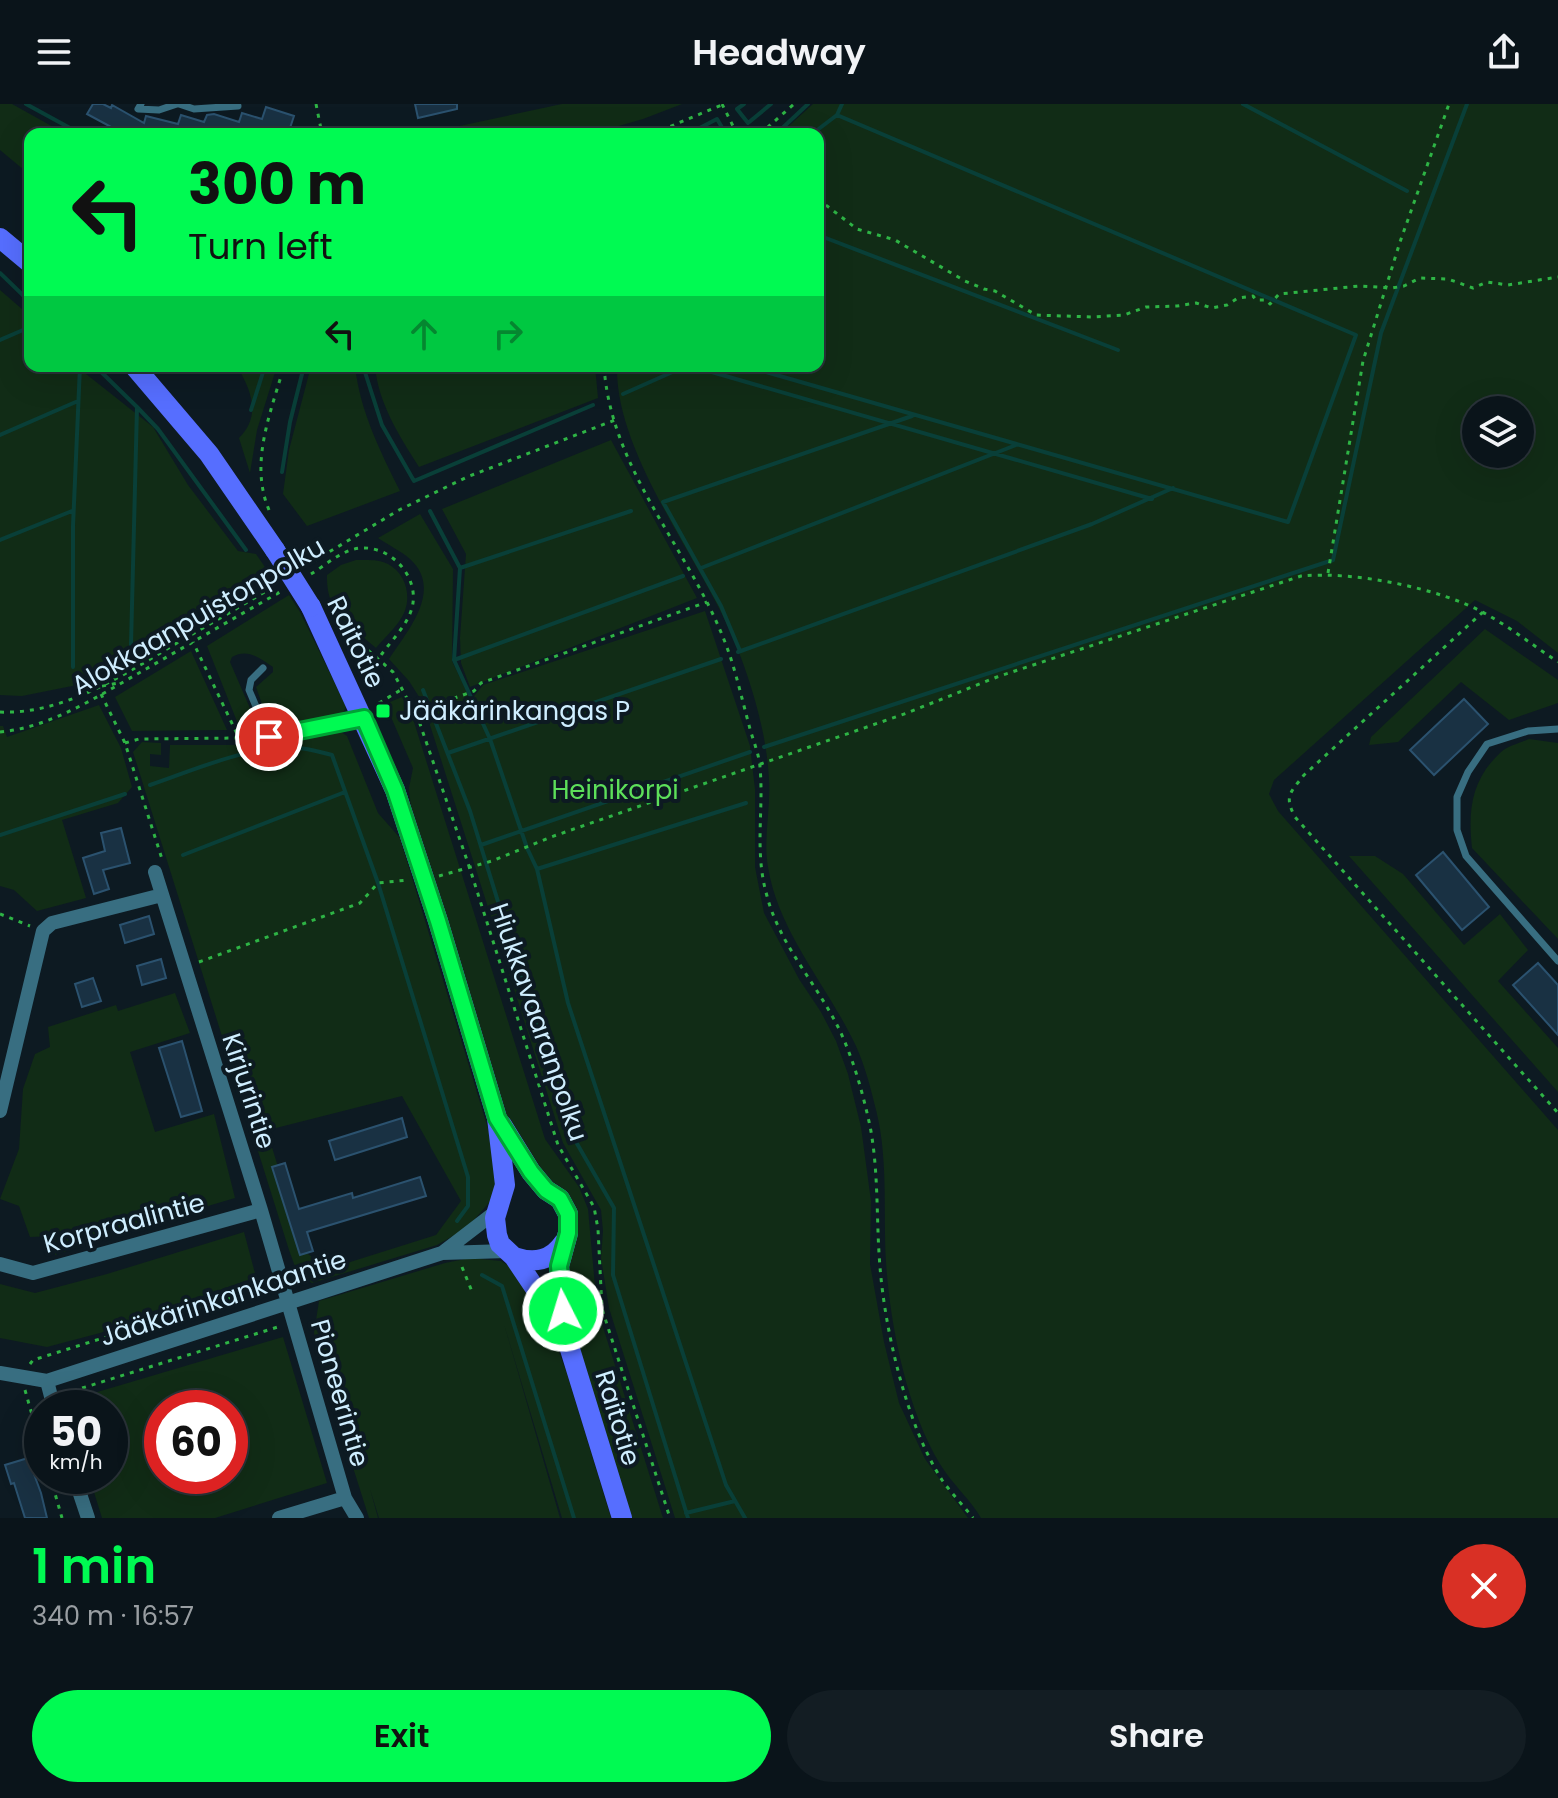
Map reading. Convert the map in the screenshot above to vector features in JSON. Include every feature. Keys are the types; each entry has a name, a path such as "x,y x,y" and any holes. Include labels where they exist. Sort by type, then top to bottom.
{"main road":[{"path":"0,238 24,258"},
{"name":"Raitotie","path":"139,372 209,454 275,550 311,607 364,718 395,790 497,1118 505,1185 497,1235 565,1333"},
{"name":"Raitotie","path":"497,1118 531,1172 546,1190 560,1199 568,1214 569,1223 559,1266 565,1333 622,1518"},
{"path":"500,1206 522,1189 546,1190"},
{"path":"510,1254 533,1261 543,1259 559,1250 564,1242"}],"street":[{"name":"Kirjurintie","path":"155,872 289,1302"},
{"path":"0,1111 43,931 52,923 162,895"},
{"name":"Jääkärinkankaantie","path":"450,1254 500,1206"},
{"name":"Korpraalintie","path":"0,1264 33,1273 261,1210"},
{"name":"Jääkärinkankaantie","path":"47,1381 289,1302 450,1254 510,1254"},
{"name":"Pioneerintie","path":"289,1302 345,1498 357,1518"},
{"path":"0,1373 47,1381 49,1390"},
{"path":"80,1494 88,1518"},
{"name":"Pioneerintie","path":"279,1518 345,1498"}],"lane":[{"path":"141,104 138,109 159,110 178,104 194,109 238,106"},
{"path":"263,668 251,680 249,690 269,737 364,718"},
{"path":"1558,729 1528,731 1487,744 1468,772 1457,797 1457,830 1466,856 1558,961"}],"path":[{"path":"316,104 321,128"},
{"path":"767,128 794,104"},
{"path":"1328,573 1363,361 1390,287 1400,242 1449,104"},
{"path":"667,128 723,105 734,128"},
{"path":"824,204 857,229 895,240 965,281 995,291 1036,315 1124,315 1146,307 1196,303 1212,308 1253,296 1270,304 1278,296 1359,286 1404,286 1420,278 1448,279 1473,288 1487,282 1508,285 1558,277"},
{"path":"270,510 264,499 260,471 264,434 282,372"},
{"path":"605,372 606,389 626,457 707,602 731,658 760,765 758,856 767,897 783,938 839,1030 855,1070 870,1127 878,1196 883,1304 904,1392 923,1444 943,1480 973,1518"},
{"path":"348,551 351,538"},
{"name":"Alokkaanpuistonpolku","path":"309,575 348,551 359,548 384,552 406,571 412,585 412,608 379,658"},
{"path":"483,865 551,837 907,713 997,677 1301,576 1328,573 1421,589 1483,612 1558,662"},
{"name":"Alokkaanpuistonpolku","path":"0,732 14,731 51,719 101,694 283,590"},
{"path":"415,713 474,691 481,683 707,602"},
{"path":"1483,612 1304,775 1291,792 1288,803 1295,817 1558,1113"},
{"name":"Hiukkavaaranpolku","path":"337,623 379,658 404,688 415,713 470,869 558,1145 594,1207 602,1309 670,1518"},
{"path":"193,642 239,738"},
{"path":"98,687 123,682"},
{"path":"379,703 404,688"},
{"path":"101,694 132,765"},
{"path":"125,743 139,739 269,737"},
{"path":"195,964 360,903 378,883 395,880"},
{"path":"0,914 43,931"},
{"path":"450,1254 473,1294"},
{"path":"27,1390 26,1368 33,1360 283,1283"},
{"path":"91,1390 294,1322"},
{"path":"55,1494 62,1518"}],"green space":[{"path":"0,104 12,104 55,128 24,128 24,170 0,150"},
{"path":"562,104 682,104 612,128 450,128"},
{"path":"813,104 1558,104 1558,653 1517,621 1475,600 1274,780 1269,794 1278,811 1558,1130 1558,1518 981,1518 940,1464 909,1393 891,1313 879,1122 859,1053 803,955 773,890 767,856 768,763 753,692 720,610 662,506 630,435 620,400 618,372 824,372 824,128 787,128"},
{"path":"0,290 24,311 24,372 84,372 153,427 188,485 238,551 256,554 267,570 77,685 22,696 0,695"},
{"path":"240,372 275,372 257,430 250,473 239,438 246,430 252,413 247,386"},
{"path":"309,372 356,372 366,415 400,491 307,526 283,494 289,450"},
{"path":"376,372 596,372 598,398 419,467 385,406"},
{"path":"611,440 697,598 470,687 461,663 460,638 466,554 442,509"},
{"name":"Heinikorpi","path":"420,514 453,569 452,661 471,700 483,685 705,611 750,746 755,789 755,867 764,913 836,1041 861,1127 871,1201 870,1264 899,1403 925,1459 968,1518 675,1518 609,1308 601,1258 601,1210 563,1143 423,703 389,659 413,623 423,597 424,584 420,571 410,559 378,538"},
{"path":"356,560 388,564 399,573 407,592 401,618 376,648 348,625 330,599 327,575 341,565"},
{"path":"289,595 346,706 342,716 337,719 279,730 267,718 256,687 273,672 273,667 253,655 238,654 230,662 256,722 251,732 245,733 240,729 207,646"},
{"path":"1485,629 1558,680 1558,703 1509,720 1461,682 1398,742 1369,745 1371,737"},
{"path":"191,651 227,730 132,731 115,697"},
{"path":"402,697 414,722 545,1139 579,1187 588,1209 597,1308 663,1518 631,1518 576,1343 565,1286 573,1247 549,1184 507,1118 411,809 409,788 413,768 388,710 390,702"},
{"path":"99,705 121,748 132,787 118,803 62,820 86,898 37,911 14,890 0,886 0,726 3,726 7,737"},
{"path":"338,730 347,736 378,813 400,838 492,1142 497,1171 493,1198 467,1228 437,1245 312,1283 298,1275 289,1250 133,752 142,742 161,743 161,755 150,754 150,766 169,768 170,745 249,745","holes":["402,1096 461,1201 436,1235 328,1269 304,1251 266,1128"]},
{"path":"1529,739 1558,743 1558,939 1472,848 1471,809 1477,785 1490,763 1503,751"},
{"path":"1349,856 1375,856 1403,874 1464,945 1500,914 1528,950 1498,981 1558,1048 1558,1092"},
{"path":"175,993 190,1033 130,1052 155,1132 214,1114 235,1198 55,1255 55,1236 30,1237 19,1206 0,1199 19,1149 23,1089 35,1054 50,1047 48,1027 116,1005 118,1011"},
{"path":"244,1232 256,1277 100,1333 47,1347 0,1338 0,1284 35,1293"},
{"path":"470,1258 501,1261 512,1268 545,1315 566,1371 611,1518 562,1518 504,1324 560,1518 379,1518 370,1489 378,1518 369,1518 321,1366 314,1333 319,1301"},
{"path":"283,1337 327,1483 215,1518 102,1518 95,1494 128,1494 128,1390 104,1390"}],"building":[{"path":"93,104 103,104 111,108 112,105 144,123 146,116 178,124 181,115 204,122 207,115 214,114 239,122 242,113 262,119 266,107 294,116 290,128 113,128 87,114"},
{"path":"415,104 457,104 457,109 418,118"},
{"path":"1464,699 1488,724 1434,775 1410,750"},
{"path":"121,828 130,863 103,870 109,889 94,894 83,858 105,851 101,833"},
{"path":"1443,852 1489,907 1462,930 1416,875"},
{"path":"149,916 154,934 125,943 120,925"},
{"path":"161,959 166,978 142,985 137,966"},
{"path":"1538,963 1558,985 1558,1035 1513,985"},
{"path":"93,978 101,1001 82,1007 75,984"},
{"path":"182,1041 202,1111 181,1117 159,1048"},
{"path":"402,1118 407,1137 335,1160 329,1141"},
{"path":"285,1163 299,1209 352,1193 353,1198 420,1177 426,1196 307,1232 313,1251 300,1255 272,1167"},
{"path":"24,1459 24,1494 41,1494 47,1518 25,1518 5,1465"}],"waterway":[{"path":"26,104 70,128"},
{"path":"744,104 737,109 748,123 771,104"},
{"path":"782,128 808,104"},
{"path":"820,128 837,115 842,104"},
{"path":"1243,104 1407,191"},
{"path":"764,747 1333,560 1381,333 1467,104"},
{"path":"766,372 1288,522 1356,335 837,115"},
{"path":"700,128 717,119 722,128"},
{"path":"824,237 1118,350"},
{"path":"0,273 24,296"},
{"path":"0,340 24,330"},
{"path":"73,667 73,526 80,372"},
{"path":"101,372 137,407 131,645"},
{"path":"251,410 263,372"},
{"path":"282,472 302,372"},
{"path":"365,372 382,425 414,481 593,405"},
{"path":"623,394 672,372"},
{"path":"712,372 1152,499"},
{"path":"0,435 78,401"},
{"path":"137,407 158,429 246,550"},
{"path":"740,651 721,606 663,502 912,416"},
{"path":"701,568 1016,445"},
{"path":"738,652 1092,524 1173,488"},
{"path":"0,540 72,511"},
{"path":"430,511 460,568 454,660 490,739 537,869 568,1003 726,1485 745,1518"},
{"path":"460,568 631,511"},
{"path":"454,660 683,576"},
{"path":"448,753 721,659"},
{"path":"423,690 470,811 568,1128 614,1208 613,1275 688,1518"},
{"path":"150,785 260,750 300,748 332,755 378,883 468,1177 468,1206 457,1221"},
{"path":"481,845 750,752"},
{"path":"183,855 345,792"},
{"path":"0,835 125,794"},
{"path":"537,869 746,803"},
{"path":"482,1275 502,1286 574,1518"},
{"path":"686,1513 735,1501"}],"place":[{"name":"Jääkärinkangas P","path":"383,711"}],"route":[{"path":"269,737 364,718 395,790 497,1118 531,1172 546,1190 560,1199 568,1214 568,1233 559,1266 563,1311"}]}
